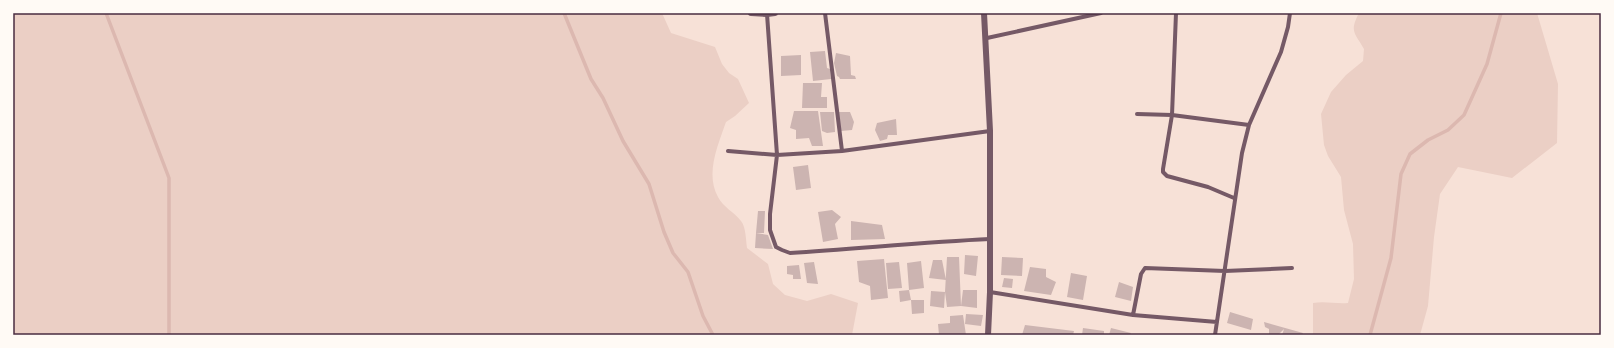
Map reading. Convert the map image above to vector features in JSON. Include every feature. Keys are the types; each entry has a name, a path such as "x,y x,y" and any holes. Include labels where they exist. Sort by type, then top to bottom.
{"street":[{"path":"751,13 775,13"},
{"path":"825,13 842,151"},
{"path":"984,13 987,38 990,131 990,292 988,335"},
{"path":"987,38 1101,13"},
{"path":"1176,13 1172,115 1163,172 1167,176 1208,187 1234,198"},
{"path":"1215,335 1234,198 1242,153 1249,125 1281,52 1290,13"},
{"path":"767,14 777,155 770,214 770,230 776,247 790,253 853,250 947,241 990,239"},
{"path":"1137,114 1172,115 1249,125"},
{"path":"728,151 777,155 842,151 990,131"},
{"path":"1133,315 1141,274 1145,268 1225,271 1292,268"},
{"path":"990,292 1133,315 1217,322"}],"shaded area":[{"path":"13,13 662,13 671,33 715,47 722,64 729,73 738,79 749,103 726,122 714,160 713,169 714,188 723,204 743,224 747,248 768,264 773,284 785,295 807,301 831,294 858,303 852,335 13,335"},
{"path":"1359,13 1537,13 1558,84 1557,143 1512,178 1458,167 1440,194 1434,237 1428,306 1420,335 1313,335 1313,303 1348,303 1354,279 1353,244 1344,210 1341,177 1328,156 1324,145 1321,114 1331,92 1346,75 1363,61 1364,49 1354,32 1354,24"}],"building":[{"path":"825,51 827,68 830,69 831,79 813,81 810,52"},
{"path":"836,53 850,56 851,75 855,76 856,79 840,79 837,76 834,63"},
{"path":"801,55 801,75 781,76 781,56"},
{"path":"803,83 822,83 821,97 827,97 827,108 802,108"},
{"path":"794,111 818,111 823,146 812,146 809,138 796,139 796,130 790,128"},
{"path":"820,112 834,112 835,132 827,133 822,131"},
{"path":"838,112 850,112 854,122 852,130 841,131"},
{"path":"896,119 897,135 888,135 887,139 880,141 875,130 877,123"},
{"path":"808,165 811,188 796,190 793,167"},
{"path":"832,210 841,217 835,224 838,239 823,242 818,212"},
{"path":"758,211 765,211 764,233 756,233"},
{"path":"851,221 882,225 885,239 851,240"},
{"path":"756,233 768,235 773,249 755,248"},
{"path":"965,255 978,256 976,276 964,274"},
{"path":"947,257 959,257 961,306 947,307 945,292"},
{"path":"1002,257 1023,258 1022,276 1001,275"},
{"path":"884,259 888,298 871,300 870,286 859,282 857,261"},
{"path":"933,260 942,260 946,280 929,278"},
{"path":"921,261 924,288 909,290 907,263"},
{"path":"814,262 818,284 807,283 804,263"},
{"path":"899,262 902,288 888,289 886,263"},
{"path":"799,265 801,279 793,279 793,275 787,274 787,266"},
{"path":"1030,267 1046,269 1046,277 1056,282 1051,295 1024,291"},
{"path":"1071,273 1087,276 1083,300 1067,297"},
{"path":"1004,278 1013,279 1012,288 1002,287"},
{"path":"1119,282 1133,287 1131,301 1115,297"},
{"path":"909,290 911,300 900,302 899,291"},
{"path":"963,290 977,290 977,308 961,306"},
{"path":"931,291 945,292 944,308 930,306"},
{"path":"911,300 924,300 924,313 912,314"},
{"path":"1230,312 1253,319 1251,330 1227,323"},
{"path":"966,314 983,315 981,326 965,324"},
{"path":"963,315 966,335 939,335 938,324 950,323 950,316"},
{"path":"1264,322 1303,333 1302,335 1282,335 1284,329 1278,335 1269,334 1269,329 1265,327"},
{"path":"1025,325 1074,331 1073,335 1022,335"},
{"path":"1083,328 1104,331 1104,335 1082,335"},
{"path":"1111,328 1131,333 1130,335 1109,335"}],"waterway":[{"path":"106,13 169,178 169,335"},
{"path":"564,13 591,79 603,98 623,141 649,184 664,232 673,253 688,272 703,316 713,335"},
{"path":"1370,335 1391,258 1401,174 1410,154 1428,140 1448,130 1464,115 1487,64 1501,13"}]}
